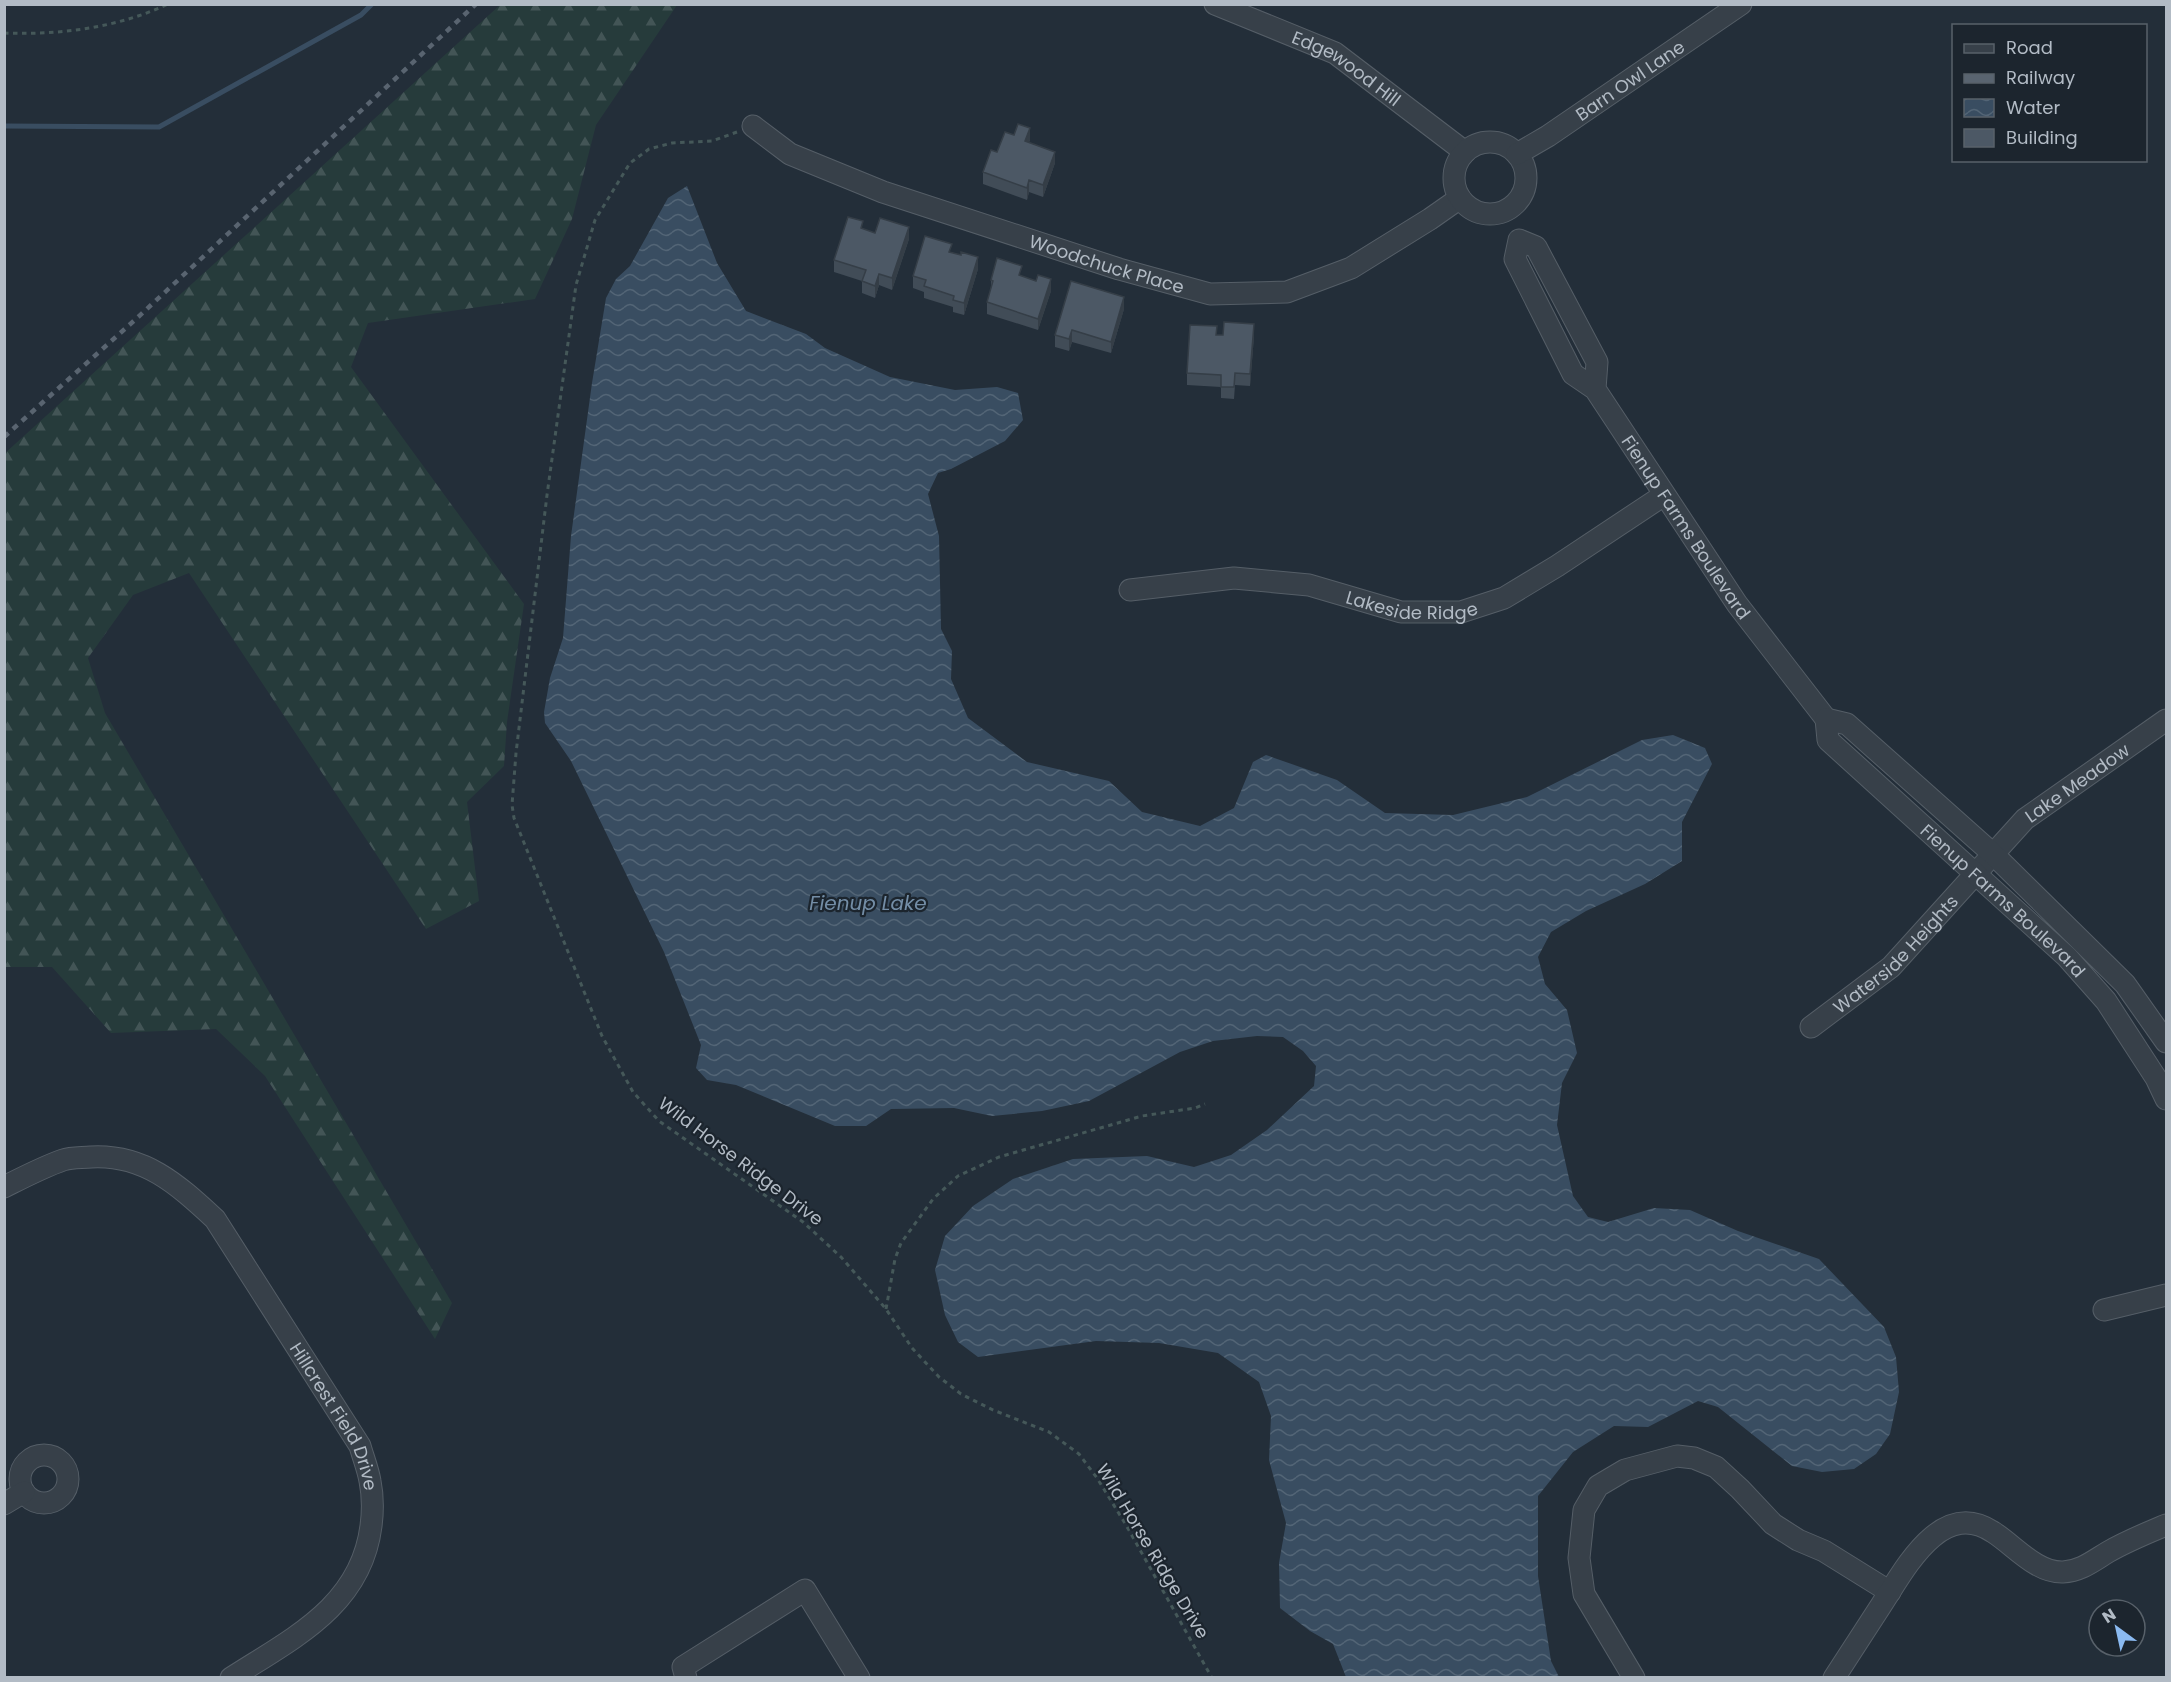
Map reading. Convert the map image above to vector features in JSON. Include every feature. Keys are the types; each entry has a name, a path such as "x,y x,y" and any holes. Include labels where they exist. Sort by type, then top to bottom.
{"street":[{"name":"Edgewood Hill","path":"1215,4 1335,53 1465,152"},
{"name":"Barn Owl Lane","path":"1517,154 1548,136 1741,4"},
{"name":"Woodchuck Place","path":"753,126 790,154 883,192 1119,269 1210,294 1287,292 1351,268 1460,198"},
{"path":"1485,142 1497,143 1517,154 1526,174 1521,196 1513,205 1503,212 1491,214 1468,207 1460,198 1455,186 1454,174 1457,162 1465,152 1485,142"},
{"name":"Fienup Farms Boulevard","path":"1503,212 1519,240 1536,247 1598,362 1595,389 1737,604 1826,719 1828,740 2067,957 2106,1001 2161,1074 2166,1099"},
{"name":"Lakeside Ridge","path":"1130,590 1234,578 1309,585 1401,612 1461,612 1504,598 1664,495"},
{"name":"Fienup Farms Boulevard","path":"1826,719 1847,724 1993,854 2125,984 2166,1042"},
{"name":"Lake Meadow","path":"1975,873 2025,819 2166,720"},
{"name":"Waterside Heights","path":"1811,1027 1890,967 1975,873"},
{"name":"Hillcrest Field Drive","path":"4,1187 66,1159 100,1157 132,1161 160,1173 215,1219 360,1446 370,1481 373,1512 368,1547 355,1578 335,1604 309,1628 231,1677"},
{"path":"2104,1310 2166,1295"},
{"path":"1634,1677 1584,1594 1579,1558 1584,1510 1598,1486 1624,1470 1677,1456 1695,1458 1716,1467 1773,1524 1798,1540 1824,1551 1890,1592"},
{"path":"4,1504 24,1492"},
{"path":"1834,1677 1913,1556 1930,1538 1946,1528 1961,1523 1978,1524 1993,1532 2040,1567 2062,1572 2085,1568 2109,1552 2166,1525"},
{"path":"686,1677 683,1667 805,1590 859,1677"}],"path":[{"path":"4,33 43,34 108,25 168,4"},
{"name":"Wild Horse Ridge Drive","path":"753,126 712,141 672,143 649,149 630,163 596,220 576,285 550,472 516,753 512,805 514,818 602,1036 633,1092 659,1121 803,1222 841,1257 886,1309 912,1348 947,1383 961,1394 993,1410 1049,1432 1078,1454 1097,1478 1126,1525 1212,1677"},
{"path":"886,1309 901,1243 933,1199 958,1176 999,1156 1142,1116 1195,1108 1205,1104"}],"green space":[{"path":"500,5 677,5 596,125 572,219 535,299 368,323 351,367 524,604 507,722 504,766 467,802 479,901 426,929 189,573 133,595 88,658 105,713 452,1303 435,1339 265,1076 216,1029 111,1033 52,967 5,967 4,454"}],"water":[{"name":"Fienup Lake","path":"687,186 717,263 746,311 806,334 825,348 890,377 955,390 997,387 1018,393 1023,420 1005,441 951,469 938,473 928,494 939,536 941,629 952,651 951,679 968,718 1027,762 1109,781 1142,812 1200,826 1234,808 1253,762 1266,755 1337,780 1385,813 1453,815 1527,797 1642,740 1673,735 1705,748 1712,764 1682,822 1682,861 1645,884 1586,911 1551,932 1538,957 1545,984 1567,1010 1577,1053 1562,1083 1557,1125 1573,1196 1588,1217 1608,1222 1654,1208 1690,1210 1738,1231 1819,1259 1884,1327 1896,1357 1899,1392 1890,1434 1876,1454 1854,1469 1822,1472 1792,1466 1718,1407 1698,1401 1648,1427 1614,1426 1573,1452 1538,1496 1538,1576 1551,1661 1559,1677 1346,1677 1333,1644 1310,1631 1280,1608 1279,1563 1286,1523 1269,1460 1271,1416 1259,1382 1218,1353 1159,1343 1096,1341 978,1357 958,1342 945,1315 935,1270 945,1236 973,1206 1013,1179 1073,1159 1147,1156 1194,1167 1231,1155 1267,1130 1314,1086 1316,1066 1303,1051 1283,1037 1257,1036 1213,1041 1180,1052 1089,1101 1042,1111 992,1116 954,1108 891,1109 866,1126 835,1126 736,1085 707,1080 696,1068 701,1045 664,952 571,761 545,723 544,712 550,678 563,638 571,536 606,298 616,279 630,266 668,198"}],"building":[{"path":"1018,124 1030,128 1025,141 1055,152 1043,185 1029,180 1027,188 983,172 991,150 997,152 1005,132 1014,135"},
{"path":"848,217 863,221 861,228 875,233 880,218 909,227 892,278 879,274 875,286 862,281 866,270 834,260"},
{"path":"925,236 952,244 949,252 961,255 961,252 978,257 964,303 953,300 954,296 924,286 926,280 913,276"},
{"path":"997,258 1022,266 1019,275 1036,281 1038,275 1051,279 1038,319 987,302"},
{"path":"1071,281 1124,297 1111,342 1072,330 1069,339 1055,335"},
{"path":"1224,322 1254,324 1250,374 1235,373 1234,387 1221,387 1221,375 1187,373 1190,325 1217,326 1216,335 1223,335"}],"waterway":[{"path":"4,126 159,127 361,15 372,4"}],"railway":[{"path":"4,437 136,319 476,4"}]}
